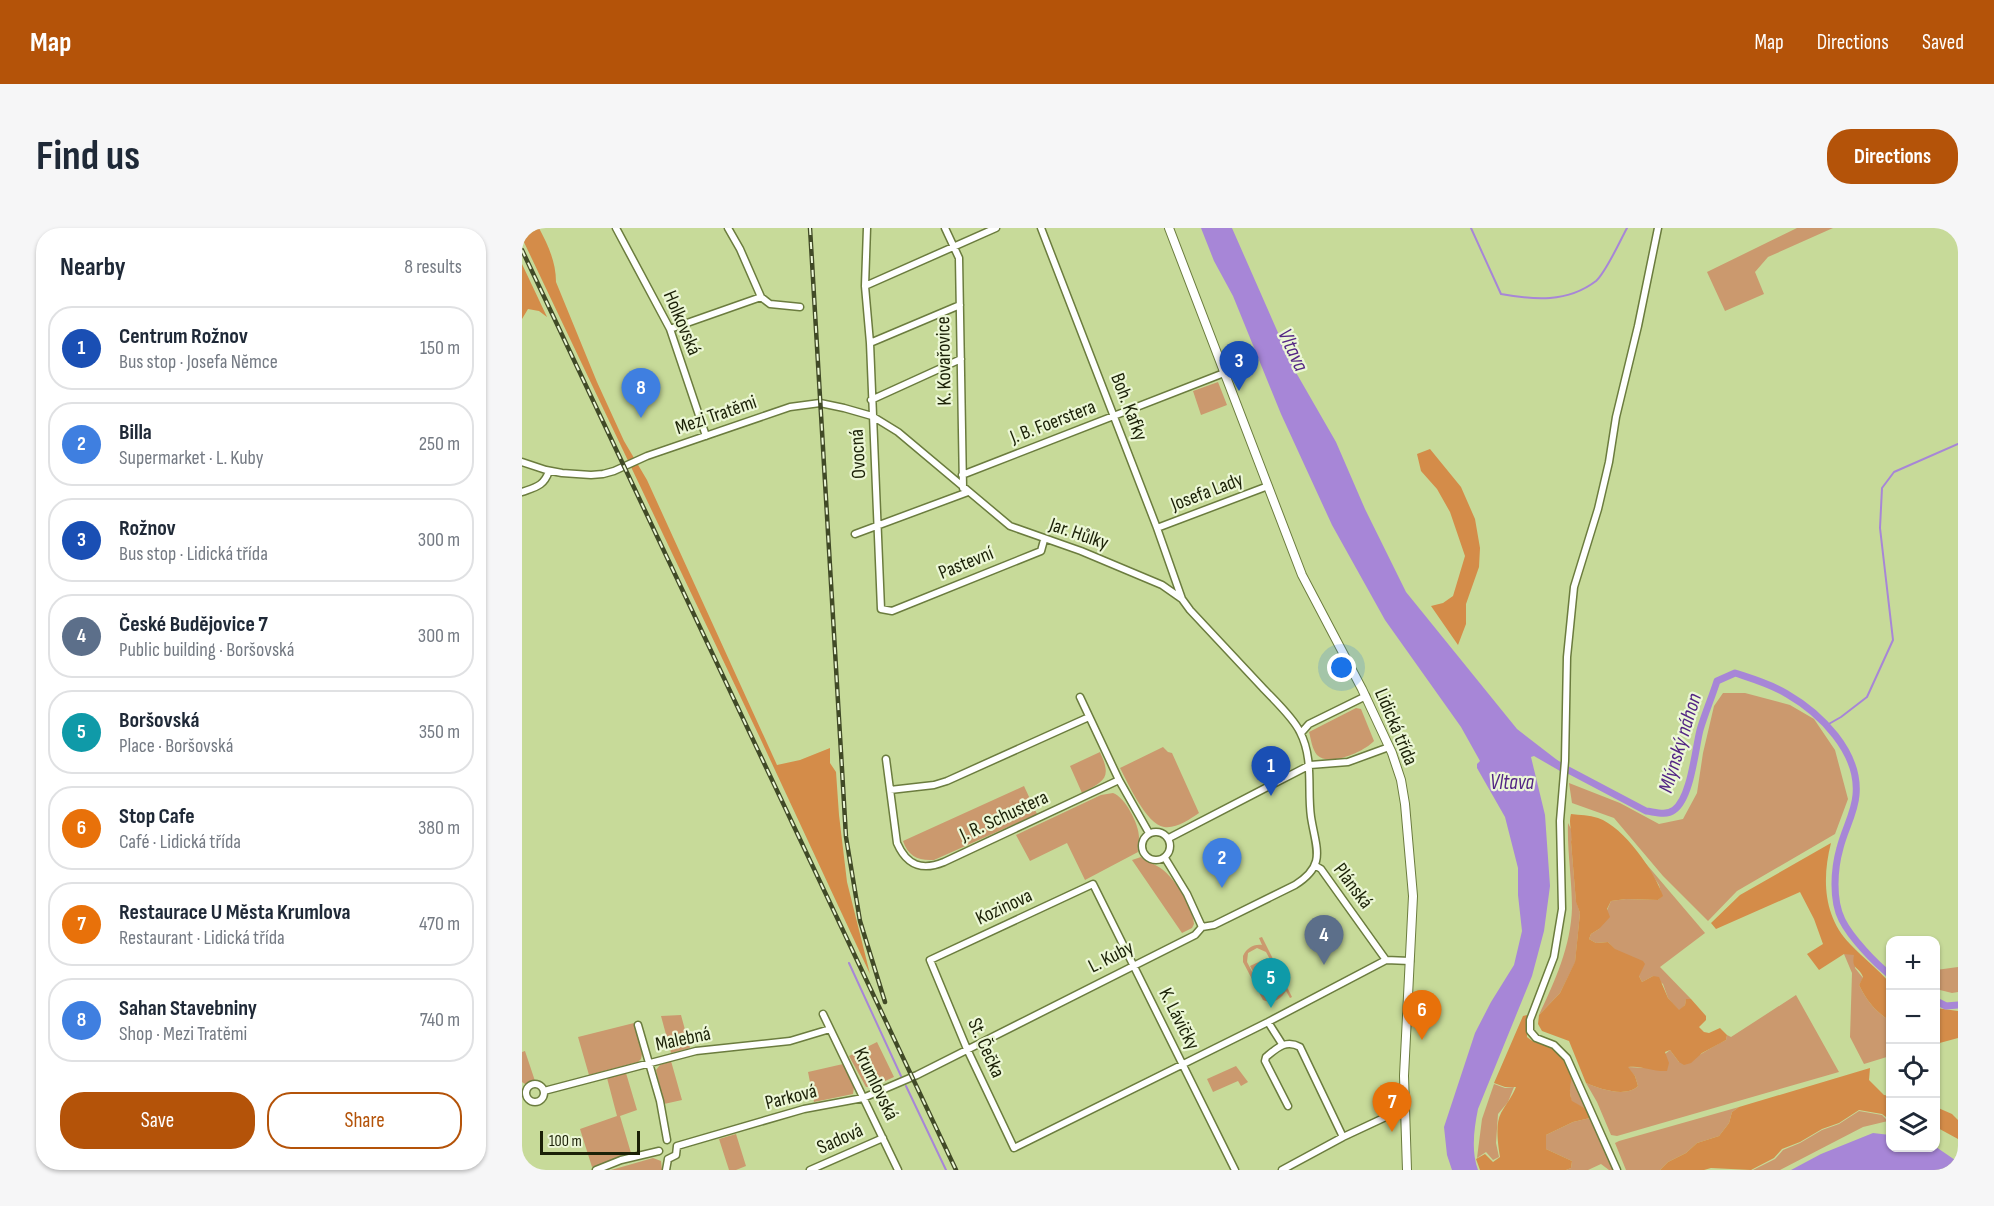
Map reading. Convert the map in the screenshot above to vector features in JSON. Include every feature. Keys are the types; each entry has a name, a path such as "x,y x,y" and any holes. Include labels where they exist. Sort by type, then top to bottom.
{"street":[{"name":"Holkovská","path":"616,228 670,329 706,436"},
{"path":"728,228 761,297 770,304 800,307"},
{"name":"Ovocná","path":"867,228 865,286 870,343 881,609 892,611"},
{"name":"K. Kovařovice","path":"945,228 959,258 962,475 965,490"},
{"path":"865,286 996,228"},
{"name":"Boh. Kafky","path":"1041,228 1157,528 1182,599"},
{"name":"Lidická třída","path":"1169,228 1307,585 1366,696 1389,747 1402,787 1413,896 1406,1010 1407,1170"},
{"path":"1617,1170 1567,1058 1554,1045 1536,1038 1530,1031 1530,1020 1554,957 1562,909 1560,821 1567,657 1574,587 1598,509 1609,462 1616,417 1658,228"},
{"path":"670,329 761,297"},
{"path":"870,343 960,305"},
{"path":"872,400 961,359"},
{"name":"J. B. Foerstera","path":"962,475 1224,374"},
{"name":"Mezi Tratěmi","path":"522,462 549,471 591,475 614,471 790,407 820,403"},
{"name":"Jar. Hůlky","path":"820,403 872,416 898,432 1010,526 1111,563 1162,585 1182,599 1301,733"},
{"path":"522,492 545,482 549,471"},
{"name":"Josefa Lady","path":"1157,528 1268,486"},
{"path":"855,534 965,490"},
{"name":"Pastevní","path":"892,611 1041,551 1044,540"},
{"path":"1301,733 1309,724 1366,696"},
{"path":"1080,697 1119,780 1149,833"},
{"path":"886,759 890,790 934,785 1089,717"},
{"name":"Plánská","path":"1301,733 1310,765 1310,812 1318,855 1316,866 1321,869 1386,960"},
{"path":"1169,838 1310,765 1348,762 1389,747"},
{"name":"J. R. Schustera","path":"890,790 897,843 902,855 910,862 922,867 933,866 1119,780"},
{"path":"1160,832 1169,838 1171,849 1165,858 1153,860 1143,853 1142,842 1149,833 1160,832"},
{"path":"1165,858 1187,894 1202,927"},
{"name":"L. Kuby","path":"914,1076 1195,935 1202,927 1214,925 1295,885 1316,866"},
{"name":"Kozinova","path":"930,960 1093,884"},
{"name":"K. Lávičky","path":"1093,884 1235,1170"},
{"name":"St. Čečka","path":"930,960 967,1049 1014,1148 1183,1063"},
{"path":"1183,1063 1268,1022 1386,960 1410,961"},
{"name":"Krumlovská","path":"823,1014 898,1170"},
{"path":"1268,1022 1282,1044"},
{"path":"638,1025 660,1101 667,1140"},
{"name":"Malebná","path":"544,1091 696,1051 790,1041 830,1029"},
{"path":"1288,1106 1265,1062 1266,1057 1282,1044 1293,1043 1300,1047 1343,1137"},
{"name":"Parková","path":"677,1146 804,1109 863,1098 914,1076"},
{"path":"1282,1170 1343,1137 1405,1108"},
{"name":"Sadová","path":"810,1170 884,1138"},
{"path":"667,1140 677,1146 676,1155 668,1159 662,1157 659,1151 662,1143 667,1140"},
{"path":"596,1170 621,1160 659,1151"},
{"path":"666,1170 668,1159"}],"shaded area":[{"path":"522,228 539,228 553,261 556,282 597,382 624,441 647,480 777,765 800,760 830,748 830,763 836,772 847,882 870,974 522,238"},
{"path":"1797,228 1833,228 1768,257 1755,272 1764,294 1725,311 1707,272"},
{"path":"522,264 547,317 539,311 528,309 522,319"},
{"path":"1218,382 1227,405 1201,415 1193,391"},
{"path":"1430,449 1461,487 1475,519 1480,548 1479,567 1466,604 1466,624 1458,645 1431,606 1443,603 1453,596 1465,556 1450,512 1437,489 1421,471 1417,454"},
{"path":"1723,693 1745,693 1790,705 1814,719 1835,750 1848,799 1835,834 1737,891 1708,921 1663,876 1614,818 1572,803 1569,783 1620,803 1659,824 1683,819 1697,793 1714,706"},
{"path":"1356,708 1361,709 1374,741 1363,750 1338,759 1322,758 1317,755 1309,732"},
{"path":"1163,747 1172,753 1199,813 1183,823 1169,827 1157,824 1144,811 1120,768"},
{"path":"1100,752 1106,773 1104,778 1082,793 1070,766"},
{"path":"1024,786 1037,814 934,860 923,860 914,856 905,846 903,841"},
{"path":"1113,793 1122,800 1134,818 1139,837 1138,852 1085,880 1067,843 1030,861 1016,835 1101,795"},
{"path":"1571,814 1598,818 1618,831 1646,863 1663,896 1658,900 1611,901 1607,909 1610,917 1591,934 1589,939 1596,943 1608,942 1615,949 1643,961 1645,964 1639,976 1642,982 1653,976 1659,977 1668,998 1679,1010 1685,1005 1686,999 1691,999 1706,1016 1706,1020 1699,1027 1704,1032 1709,1033 1720,1028 1727,1035 1726,1040 1702,1053 1691,1063 1684,1065 1670,1050 1665,1052 1669,1063 1667,1071 1628,1067 1635,1076 1638,1086 1633,1090 1620,1092 1605,1090 1586,1083 1569,1041 1542,1031 1538,1024 1539,1015 1560,993 1575,962 1580,913 1576,902"},
{"path":"1568,823 1573,833 1571,842 1576,901 1580,913 1575,963 1560,993 1539,1015 1561,963 1569,936 1572,897"},
{"path":"1831,843 1826,870 1830,909 1841,933 1886,979 1886,1018 1868,1001 1862,991 1859,985 1863,977 1854,966 1854,955 1844,954 1819,970 1807,954 1823,944 1814,919 1800,892 1716,929 1711,923 1740,895"},
{"path":"1141,857 1163,870 1175,883 1190,909 1194,924 1192,928 1182,933 1132,860"},
{"path":"1642,859 1705,933 1660,967 1691,999 1686,1000 1685,1005 1679,1011 1668,998 1663,984 1653,976 1642,982 1608,942 1596,943 1589,939 1591,934 1599,929 1611,901 1658,900 1662,896 1659,885"},
{"path":"1262,937 1292,997 1290,998 1286,991 1276,1000 1270,1002 1263,1000 1243,962 1243,956 1248,949 1262,945 1259,938","holes":["1257,948 1266,952 1284,986 1278,996 1268,999 1265,996 1282,988 1275,975 1258,983 1247,962 1248,953"]},
{"path":"1844,954 1855,954 1855,968 1863,978 1859,985 1872,1005 1886,1018 1886,1057 1864,1064 1850,1037 1852,973"},
{"path":"1267,958 1273,971 1257,979 1250,966"},
{"path":"1958,967 1958,992 1940,990 1940,969"},
{"path":"1796,995 1839,1072 1617,1136 1611,1135 1586,1083 1613,1091 1633,1090 1638,1086 1635,1076 1627,1067 1648,1068 1670,1050 1679,1062 1693,1058 1726,1040 1727,1035 1731,1037"},
{"path":"1940,1009 1958,1011 1958,1038 1940,1043"},
{"path":"681,1015 690,1048 671,1053 661,1016"},
{"path":"1527,1015 1527,1037 1553,1048 1563,1057 1571,1073 1572,1101 1588,1110 1590,1118 1573,1122 1546,1135 1546,1149 1572,1161 1571,1168 1566,1170 1480,1170 1476,1159 1485,1154 1493,1162 1500,1157 1499,1118 1516,1087 1505,1087 1494,1083 1523,1016"},
{"path":"634,1023 642,1054 641,1059 638,1062 589,1075 578,1037"},
{"path":"877,1042 894,1077 872,1087 866,1087 849,1056"},
{"path":"525,1051 535,1081 525,1084 522,1082 522,1052"},
{"path":"671,1061 682,1100 664,1104 656,1070 660,1065"},
{"path":"843,1064 854,1087 853,1094 814,1102 808,1072"},
{"path":"1236,1066 1248,1082 1241,1086 1238,1081 1213,1092 1207,1079"},
{"path":"1870,1068 1869,1080 1886,1095 1886,1117 1882,1114 1859,1110 1839,1123 1782,1149 1774,1158 1751,1170 1711,1168 1660,1170 1697,1143 1719,1136 1729,1123 1732,1112 1739,1107"},
{"path":"1571,1072 1615,1170 1609,1170 1601,1164 1588,1170 1566,1170 1571,1168 1572,1161 1546,1149 1546,1135 1573,1122 1590,1118 1588,1110 1572,1102"},
{"path":"626,1073 637,1110 620,1116 631,1153 592,1167 580,1129 617,1116 607,1078"},
{"path":"1494,1084 1505,1088 1514,1087 1508,1102 1498,1114 1496,1143 1499,1157 1493,1160 1486,1152 1477,1158 1482,1119"},
{"path":"1739,1107 1732,1112 1729,1123 1719,1136 1697,1143 1660,1170 1626,1170 1615,1143"},
{"path":"1940,1109 1952,1114 1958,1120 1958,1139 1940,1129"},
{"path":"1859,1111 1882,1115 1886,1119 1886,1121 1863,1127 1780,1170 1753,1170 1775,1159 1783,1150 1839,1124"},
{"path":"736,1134 746,1166 729,1170 719,1139"},
{"path":"653,1158 661,1161 662,1170 611,1170"}],"water":[{"name":"Vltava","path":"1201,228 1232,228 1294,369 1336,442 1365,509 1406,592 1517,729 1561,763 1560,771 1534,756 1531,757 1545,815 1550,886 1544,931 1532,976 1478,1109 1474,1148 1478,1170 1452,1170 1447,1155 1444,1127 1475,1033 1514,965 1522,931 1518,868 1505,817 1477,768 1480,761 1461,727 1385,620 1332,525 1281,414 1233,296 1214,261"},
{"path":"1873,1133 1886,1135 1886,1152 1940,1152 1940,1150 1958,1162 1958,1170 1791,1170 1821,1154"}],"waterway":[{"name":"Mlýnský náhon","path":"1471,228 1501,294 1526,298 1562,296 1574,293 1596,281 1627,228"},
{"path":"1827,725 1867,697 1893,640 1880,528 1882,488 1894,472 1958,444"},
{"name":"Mlýnský náhon","path":"1553,762 1646,811 1668,813 1680,804 1685,795 1692,773 1700,730 1717,681 1735,673 1768,685 1800,702 1835,736 1845,749 1852,764 1856,779 1856,795 1838,856 1835,875 1837,903 1842,920 1851,934 1886,971"},
{"path":"849,963 901,1076"},
{"name":"Mlýnský náhon","path":"1940,1003 1946,1006 1958,1005"},
{"path":"906,1086 946,1170"}],"railway":[{"path":"810,228 846,837 860,921 885,1002"},
{"path":"522,250 956,1170"}],"place":[{"name":"Rožnov","path":"1239,391"},
{"name":"Sahan Stavebniny","path":"641,418"},
{"name":"Centrum Rožnov","path":"1271,796"},
{"name":"Billa","path":"1222,888"},
{"name":"České Budějovice 7","path":"1324,965"},
{"name":"Boršovská","path":"1271,1008"},
{"name":"Stop Cafe","path":"1422,1040"},
{"name":"Restaurace U Města Krumlova","path":"1392,1132"}]}
